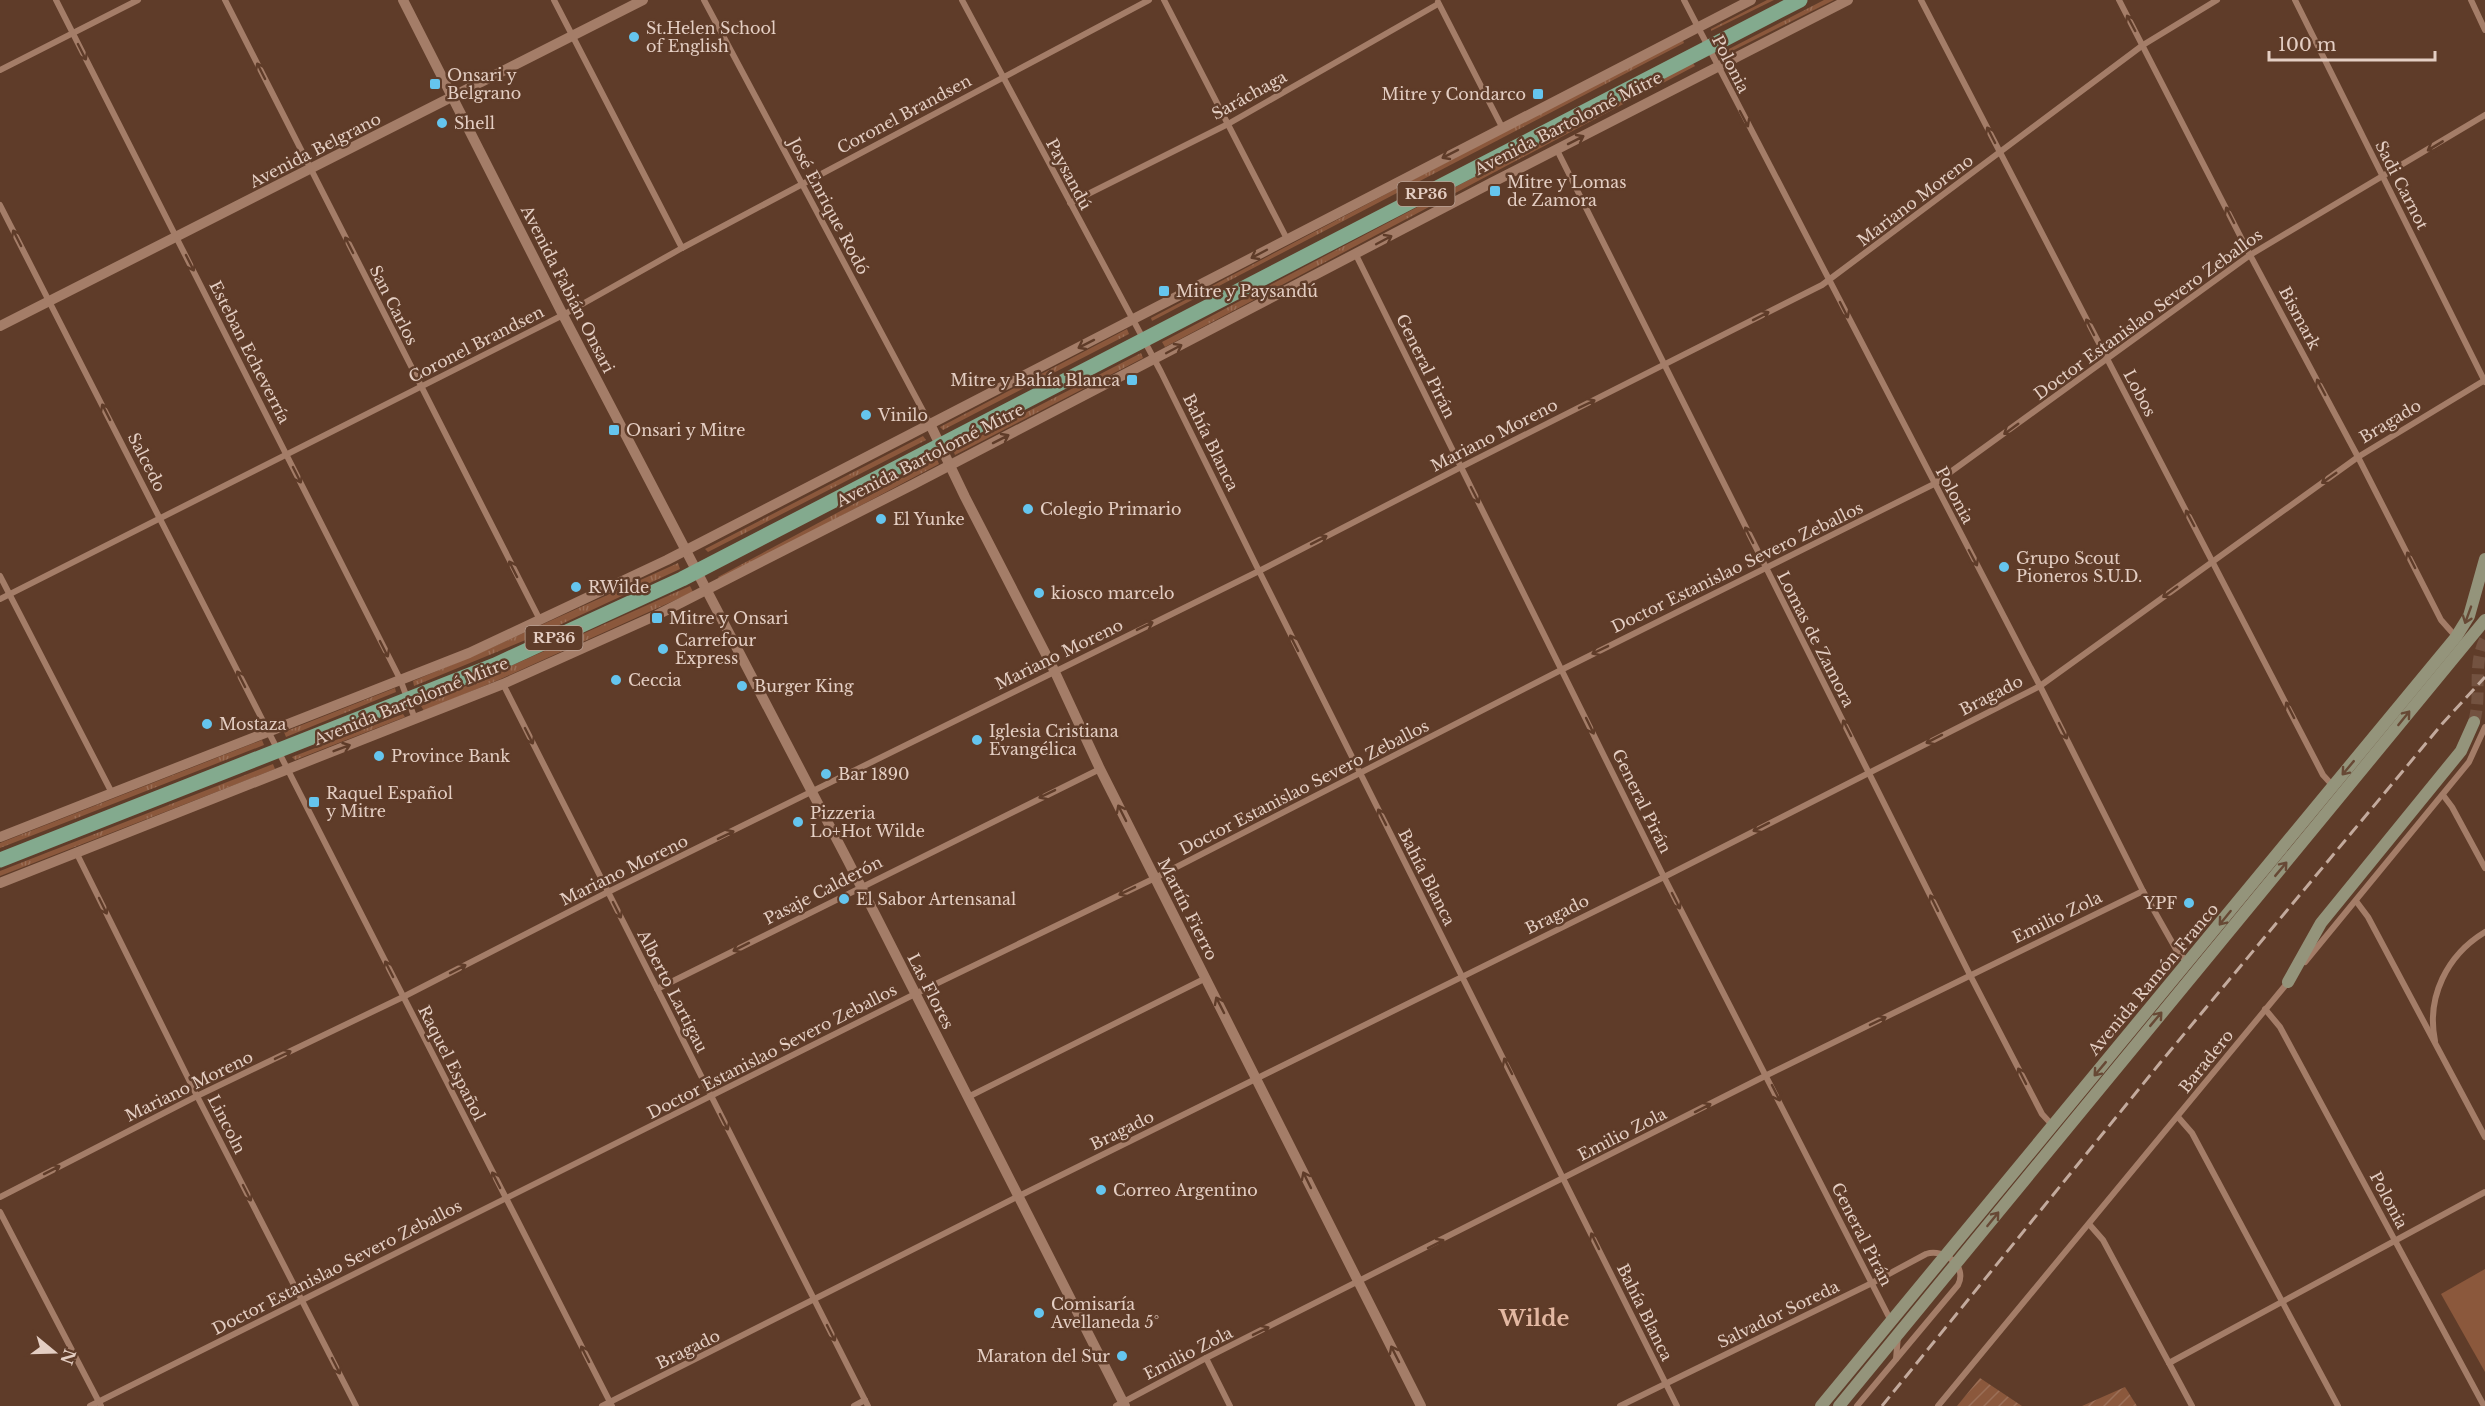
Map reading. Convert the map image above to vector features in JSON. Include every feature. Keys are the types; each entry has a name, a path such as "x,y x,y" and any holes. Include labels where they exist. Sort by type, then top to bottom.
{"main road":[{"name":"Avenida Bartolomé Mitre","path":"0,860 495,665 697,572 1800,0"},
{"name":"Avenida Ramón Franco","path":"2460,640 2485,559"},
{"name":"Avenida Ramón Franco","path":"1839,1406 1898,1335 1951,1260 2057,1130 2460,640 2485,620"},
{"path":"2288,982 2321,923 2462,751 2480,725"},
{"name":"Avenida Ramón Franco","path":"1821,1406 1891,1322 1951,1260"}],"street":[{"name":"Esteban Echeverría","path":"56,0 400,679 415,719"},
{"path":"0,70 138,0"},
{"name":"San Carlos","path":"225,0 540,621"},
{"name":"Avenida Fabián Onsari","path":"403,0 563,315 708,591"},
{"path":"554,0 682,248"},
{"name":"Avenida Belgrano","path":"0,326 643,0"},
{"name":"José Enrique Rodó","path":"704,0 930,424"},
{"name":"Paysandú","path":"962,0 1155,359"},
{"name":"Coronel Brandsen","path":"0,599 563,315 682,248 1149,0"},
{"path":"1164,0 1287,239"},
{"name":"Polonia","path":"1684,0 2040,686 2143,891 2177,951 2193,966"},
{"name":"Avenida Bartolomé Mitre","path":"0,837 468,653 540,621 832,477 1502,127 1751,0"},
{"name":"Avenida Bartolomé Mitre","path":"0,883 503,684 708,591 1848,0"},
{"name":"Lobos","path":"1921,0 2323,775 2338,790"},
{"name":"Bismark","path":"2119,0 2441,620 2460,640"},
{"name":"Mariano Moreno","path":"0,1197 197,1096 403,997 608,892 813,793 1054,670 1258,571 1829,280 2143,45 2217,0"},
{"name":"Sadi Carnot","path":"2295,0 2485,381"},
{"path":"2471,0 2485,30"},
{"path":"1437,2 1502,127"},
{"name":"Saráchaga","path":"1070,203 1228,124 1437,2"},
{"name":"Doctor Estanislao Severo Zeballos","path":"90,1406 100,1404 505,1198 915,994 1155,878 1563,669 1934,484 2250,255 2485,115"},
{"name":"Lomas de Zamora","path":"1557,150 1970,975 2042,1114 2057,1130"},
{"name":"Salcedo","path":"0,205 161,518 267,732"},
{"name":"General Pirán","path":"1356,255 1664,877 1898,1335"},
{"name":"Bahía Blanca","path":"1155,359 1258,571 1677,1406"},
{"name":"Bragado","path":"602,1406 611,1404 1019,1196 1664,877 1868,771 2040,686 2358,457 2485,381"},
{"name":"Martín Fierro","path":"930,424 949,466 1054,670 1100,769 1421,1406"},
{"path":"0,576 112,793"},
{"name":"Las Flores","path":"708,591 1019,1196 1121,1405"},
{"name":"Alberto Lartigau","path":"503,684 866,1403"},
{"name":"Baradero","path":"1938,1406 2443,795 2469,762 2480,725"},
{"name":"Raquel Español","path":"267,732 611,1404"},
{"name":"Pasaje Calderón","path":"657,989 1100,769"},
{"path":"2443,795 2452,807 2485,868"},
{"name":"Lincoln","path":"77,854 197,1096 356,1406"},
{"name":"Emilio Zola","path":"1121,1405 1206,1358 1767,1075 2143,891"},
{"path":"2356,901 2368,917 2485,1137"},
{"path":"2437,1050 2433,1010 2441,981 2452,960 2464,947 2485,932"},
{"path":"968,1097 1206,978"},
{"name":"Polonia","path":"2265,1009 2280,1027 2484,1406"},
{"path":"2417,1011 2426,1013 2433,1010"},
{"path":"2178,1117 2192,1133 2338,1406"},
{"path":"2169,1363 2485,1192"},
{"path":"0,1212 100,1404"},
{"path":"2089,1224 2103,1240 2192,1406"},
{"name":"Salvador Soreda","path":"1620,1406 1872,1283 1926,1254 1933,1251 1951,1260"},
{"path":"1857,1406 1958,1285 1961,1274 1951,1260"},
{"path":"1896,1359 1898,1335"},
{"path":"1206,1358 1230,1406"},
{"path":"854,1406 866,1403"}],"green space":[{"path":"1767,0 1774,0 1711,31 1711,29"},
{"path":"1824,0 1834,0 1724,55 1725,51"},
{"path":"1682,38 1684,43 1152,321 1151,318"},
{"path":"1692,62 1695,66 1165,347 1162,342"},
{"path":"1127,329 1129,334 943,430 940,427"},
{"path":"1141,353 1143,358 955,455 953,450"},
{"path":"923,436 926,440 708,552 705,549"},
{"path":"937,459 939,464 720,580 718,577"},
{"path":"678,563 680,569 540,634 414,686 413,681"},
{"path":"690,586 693,592 503,678 424,711 421,706"},
{"path":"395,688 396,692 286,737 284,732"},
{"path":"403,714 405,717 295,760 292,757"},
{"path":"262,740 264,745 0,848 0,843"},
{"path":"273,764 275,769 0,876 0,871"},
{"path":"2485,1269 2485,1372 2441,1294"},
{"path":"1980,1378 2022,1406 1957,1406"},
{"path":"2125,1387 2137,1406 2082,1406"}],"tunnel":[{"path":"2474,722 2479,660 2485,640"}],"railway":[{"path":"1882,1406 2160,1063 2442,724 2485,677"}],"place":[{"name":"St.Helen School of English","path":"634,37"},
{"name":"Onsari y Belgrano","path":"435,84"},
{"name":"Mitre y Condarco","path":"1538,94"},
{"name":"Shell","path":"442,123"},
{"name":"Mitre y Lomas de Zamora","path":"1495,191"},
{"name":"Mitre y Paysandú","path":"1164,291"},
{"name":"Mitre y Bahía Blanca","path":"1132,380"},
{"name":"Vinilo","path":"866,415"},
{"name":"Onsari y Mitre","path":"614,430"},
{"name":"Colegio Primario","path":"1028,509"},
{"name":"El Yunke","path":"881,519"},
{"name":"Grupo Scout Pioneros S.U.D.","path":"2004,567"},
{"name":"RWilde","path":"576,587"},
{"name":"kiosco marcelo","path":"1039,593"},
{"name":"Mitre y Onsari","path":"657,618"},
{"name":"Carrefour Express","path":"663,649"},
{"name":"Ceccia","path":"616,680"},
{"name":"Burger King","path":"742,686"},
{"name":"Mostaza","path":"207,724"},
{"name":"Iglesia Cristiana Evangélica","path":"977,740"},
{"name":"Province Bank","path":"379,756"},
{"name":"Bar 1890","path":"826,774"},
{"name":"Raquel Español y Mitre","path":"314,802"},
{"name":"Pizzeria Lo+Hot Wilde","path":"798,822"},
{"name":"El Sabor Artensanal","path":"844,899"},
{"name":"YPF","path":"2189,903"},
{"name":"Correo Argentino","path":"1101,1190"},
{"name":"Comisaría Avellaneda 5°","path":"1039,1313"},
{"name":"Maraton del Sur","path":"1122,1356"}],"district":[{"name":"Wilde","path":"1534,1318"}]}
